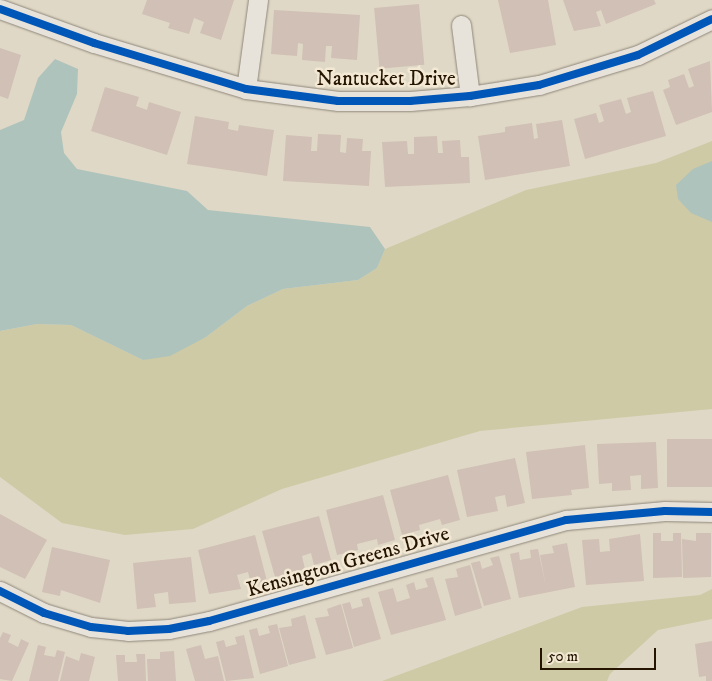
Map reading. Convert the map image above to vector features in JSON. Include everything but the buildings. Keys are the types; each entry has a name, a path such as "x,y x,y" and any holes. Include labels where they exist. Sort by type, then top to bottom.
{"street":[{"path":"246,89 258,0"},
{"name":"Nantucket Drive","path":"0,8 94,43 246,89 338,101 410,101 470,96 539,85 638,56 712,19"},
{"path":"461,25 470,96"},
{"name":"Kensington Greens Drive","path":"0,591 44,613 91,627 128,631 169,629 209,621 566,520 665,511 712,512"}],"shaded area":[{"path":"55,59 78,69 77,94 61,132 64,153 77,169 187,191 208,210 370,227 385,249 377,268 358,280 283,289 247,306 206,337 170,356 143,360 71,325 37,324 0,331 0,130 24,120 38,78"},
{"path":"712,141 712,409 480,431 282,489 193,529 125,535 62,523 0,477 0,331 37,324 71,325 143,360 206,337 247,306 283,289 358,280 377,268 385,249 526,190 656,163"},
{"path":"712,161 712,222 691,213 678,199 676,185 693,169"},
{"path":"712,589 712,619 658,630 610,674 607,681 382,681 582,607 700,595"}],"cycle path":[{"path":"0,9 94,43 246,89 338,101 410,101 470,96 539,85 638,55 712,19"},
{"path":"0,591 44,613 91,627 128,631 169,629 209,621 566,520 665,511 712,512"}]}
